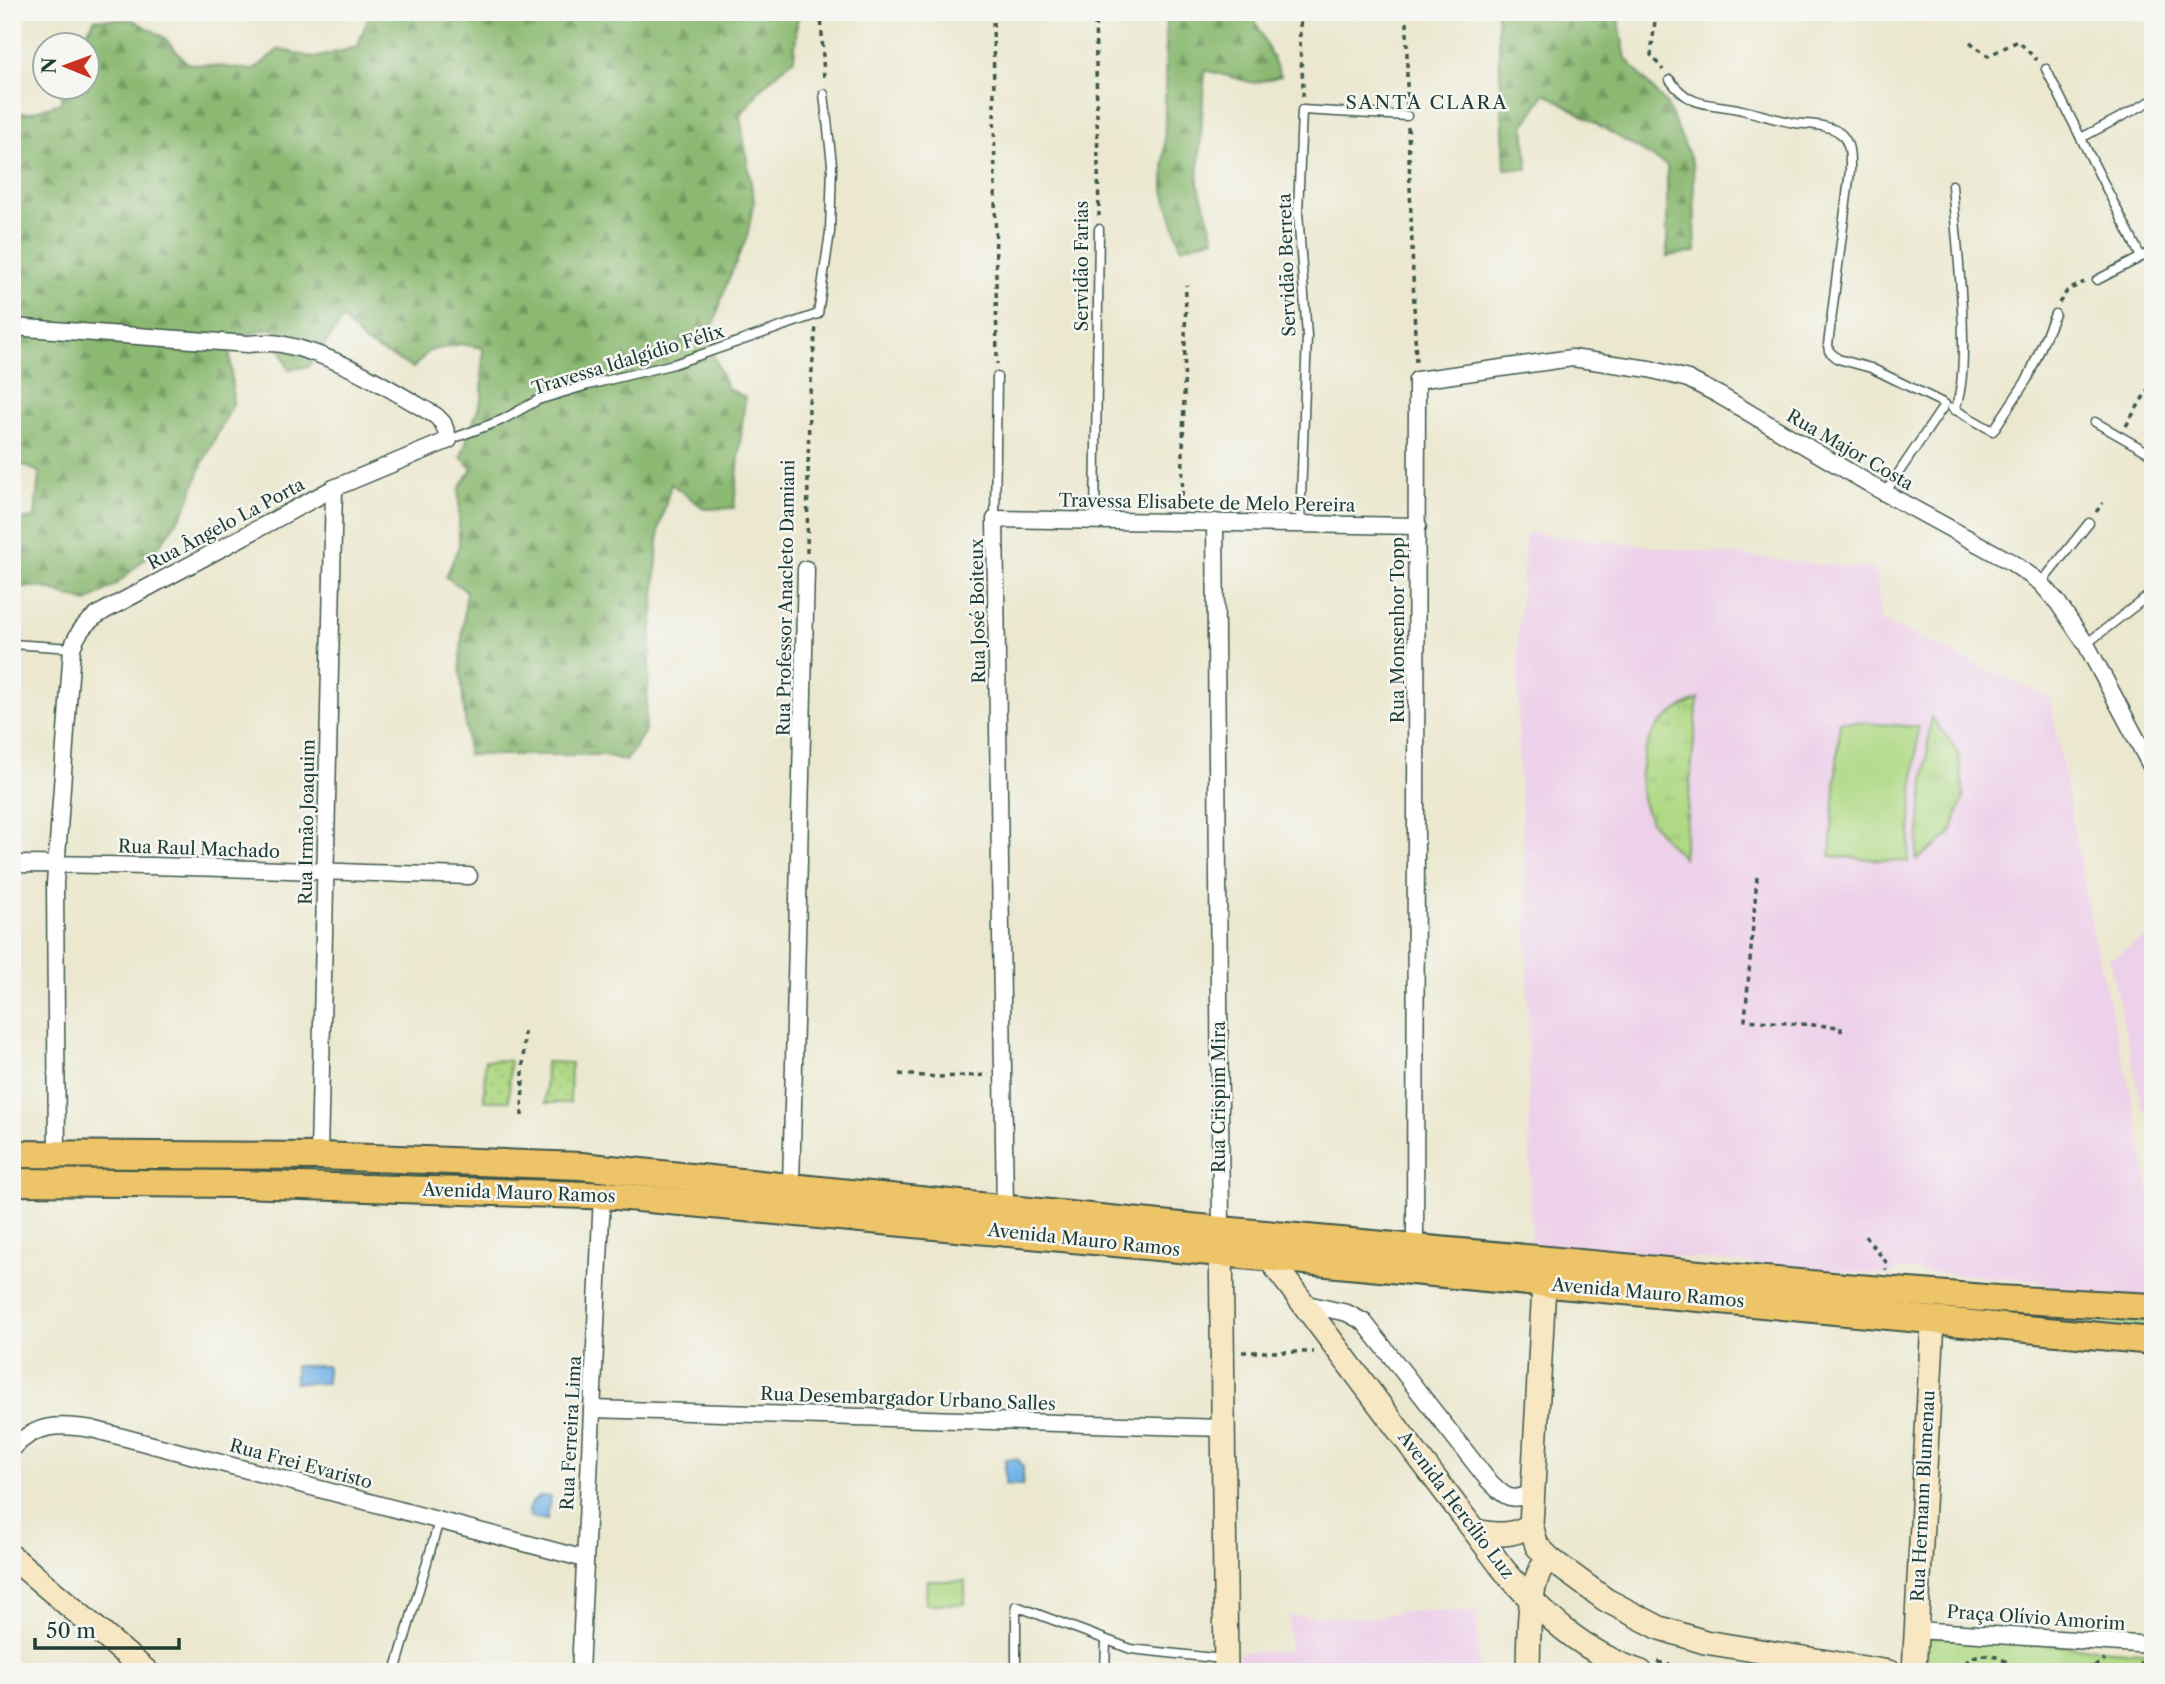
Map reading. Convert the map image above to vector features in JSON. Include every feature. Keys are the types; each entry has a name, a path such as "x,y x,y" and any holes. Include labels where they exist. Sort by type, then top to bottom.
{"main road":[{"name":"Avenida Mauro Ramos","path":"12,1154 319,1156 603,1168 1005,1209 1221,1242 1269,1258 2153,1307"},
{"path":"602,1195 603,1168"},
{"name":"Avenida Mauro Ramos","path":"12,1182 239,1184 602,1195 831,1215 1221,1242 1284,1236 1415,1248 1545,1272 1933,1321 2153,1341"},
{"path":"1269,1258 1270,1245 1284,1236"},
{"name":"Rua Crispim Mira","path":"1221,1242 1226,1666"},
{"name":"Avenida Hercílio Luz","path":"1269,1258 1504,1570 1532,1603 1566,1633 1587,1647 1641,1672"},
{"path":"1545,1272 1531,1525 1537,1546 1550,1559 1606,1600 1660,1628 1730,1647 1889,1672"},
{"path":"1933,1321 1934,1294"},
{"name":"Rua Hermann Blumenau","path":"1914,1672 1933,1321"},
{"path":"1475,1531 1505,1535 1531,1525"},
{"path":"12,1557 147,1672"},
{"path":"1528,1672 1535,1580 1544,1562 1550,1559"}],"street":[{"path":"12,327 248,344 278,343 314,353 378,382 436,416 443,423 449,440"},
{"name":"Rua Major Costa","path":"1417,380 1572,358 1648,369 1688,379 1719,394 1885,494 2011,562 2041,583 2086,644 2153,769"},
{"name":"Rua Monsenhor Topp","path":"1415,1248 1417,380"},
{"name":"Rua Ângelo La Porta","path":"57,1154 55,884 72,648 78,632 88,620 334,488 449,440"},
{"name":"Rua Irmão Joaquim","path":"319,1156 334,488"},
{"name":"Travessa Elisabete de Melo Pereira","path":"995,519 1418,526"},
{"name":"Rua José Boiteux","path":"995,519 1005,1209"},
{"name":"Rua Crispim Mira","path":"1214,522 1221,1242"},
{"name":"Rua Professor Anacleto Damiani","path":"790,1187 806,569"},
{"name":"Rua Raul Machado","path":"12,864 79,863 469,876"},
{"name":"Rua Ferreira Lima","path":"580,1672 602,1195"},
{"path":"1302,1303 1347,1313 1364,1322 1487,1479 1503,1495 1515,1499 1533,1492"},
{"name":"Rua Desembargador Urbano Salles","path":"592,1409 1223,1428"},
{"name":"Rua Frei Evaristo","path":"12,1449 23,1437 47,1427 63,1425 92,1429 585,1559"},
{"name":"Praça Olívio Amorim","path":"1916,1630 2153,1645"}],"lane":[{"path":"2046,69 2141,257"},
{"path":"1670,80 1679,92 1705,105 1733,108 1766,118 1829,128 1843,136 1849,149 1850,171 1828,345 1829,351 1839,359 1871,368 1993,430 2028,378 2054,314"},
{"path":"818,314 830,232 832,177 824,94"},
{"path":"2081,138 2153,100"},
{"path":"1302,110 1407,116"},
{"name":"Servidão Berreta","path":"1300,524 1307,336 1298,212 1302,110"},
{"path":"1952,185 1963,366 1959,401 1954,410"},
{"name":"Servidão Farias","path":"1095,521 1099,229"},
{"path":"2097,280 2153,251"},
{"name":"Travessa Idalgídio Félix","path":"449,440 502,421 538,400 705,355 818,314"},
{"name":"Rua José Boiteux","path":"995,519 997,377"},
{"path":"1885,494 1945,404"},
{"path":"2095,422 2153,455"},
{"path":"2041,583 2089,523"},
{"path":"2086,644 2153,592"},
{"path":"12,644 72,648"},
{"path":"395,1672 439,1521"},
{"path":"1016,1672 1016,1606 1131,1650 1226,1666"},
{"path":"1105,1672 1106,1640"}],"path":[{"path":"821,12 824,94"},
{"path":"993,12 997,377"},
{"name":"Servidão Farias","path":"1095,12 1099,229"},
{"path":"1302,12 1298,50 1303,75 1302,110"},
{"path":"1407,12 1407,116 1417,380"},
{"path":"1656,12 1651,55 1670,80"},
{"path":"1970,42 1988,56 2018,40 2046,69"},
{"path":"2054,314 2067,291 2082,282 2097,280"},
{"path":"1184,522 1186,285"},
{"name":"Rua Professor Anacleto Damiani","path":"806,569 809,404 818,314"},
{"path":"2120,436 2153,382"},
{"path":"1757,877 1745,1020 1842,1027 1841,1037"},
{"path":"522,1116 524,1031"},
{"path":"899,1074 929,1077 1005,1074"},
{"path":"1865,1236 1886,1262"},
{"path":"1222,1353 1319,1352 1337,1348"},
{"path":"1960,1672 1964,1664 1984,1655 1999,1656 2017,1672"}],"shaded area":[{"path":"1526,533 1876,570 1881,621 2050,698 2095,943 2131,1093 2153,1209 2153,1297 2060,1293 2036,1281 1901,1269 1887,1275 1597,1250 1531,1248 1526,882 1518,753 1518,633"},
{"path":"2153,933 2153,1108 2143,1110 2109,959"},
{"path":"1403,1611 1478,1611 1478,1672 1239,1672 1239,1652 1289,1652 1289,1616 1375,1617"}],"green space":[{"path":"373,12 798,12 794,59 762,87 740,117 754,201 747,237 727,283 708,342 727,388 745,397 734,508 705,509 671,484 659,529 645,731 626,761 605,755 468,755 460,663 466,591 446,577 459,546 459,489 472,469 461,457 482,397 483,348 460,344 429,351 413,368 365,343 343,319 308,367 288,369 273,328 229,338 233,404 203,462 185,510 159,546 118,583 87,602 42,587 12,587 12,521 35,518 39,472 12,460 12,113 28,113 61,102 102,102 102,32 87,32 95,19 133,20 164,37 187,63 254,70 279,49 314,58 357,47"},
{"path":"1166,12 1251,12 1281,76 1254,83 1205,70 1198,183 1214,238 1181,248 1164,191"},
{"path":"1497,12 1617,12 1626,59 1667,105 1693,164 1696,252 1667,256 1667,166 1545,93 1524,126 1528,169 1505,169"},
{"path":"1698,699 1683,858 1649,818 1641,789 1642,765 1654,731 1670,715"},
{"path":"1931,717 1958,752 1964,796 1950,835 1916,860"},
{"path":"1840,721 1918,727 1908,862 1830,856"},
{"path":"485,1060 510,1061 509,1101 484,1101"},
{"path":"546,1062 571,1063 570,1103 545,1103"},
{"path":"12,1164 318,1166 589,1177 589,1183 12,1172"},
{"path":"1972,1307 2153,1322 2153,1331 1971,1316"},
{"path":"927,1581 965,1581 965,1604 926,1604"},
{"path":"1925,1636 2153,1653 2153,1672 1924,1672"}],"water":[{"path":"295,1366 327,1366 327,1383 295,1383"},
{"path":"1005,1459 1018,1459 1023,1467 1023,1485 1005,1485"},
{"path":"542,1496 550,1497 547,1520 530,1517 531,1504"}],"district":[{"name":"SANTA CLARA","path":"1427,102"}]}
